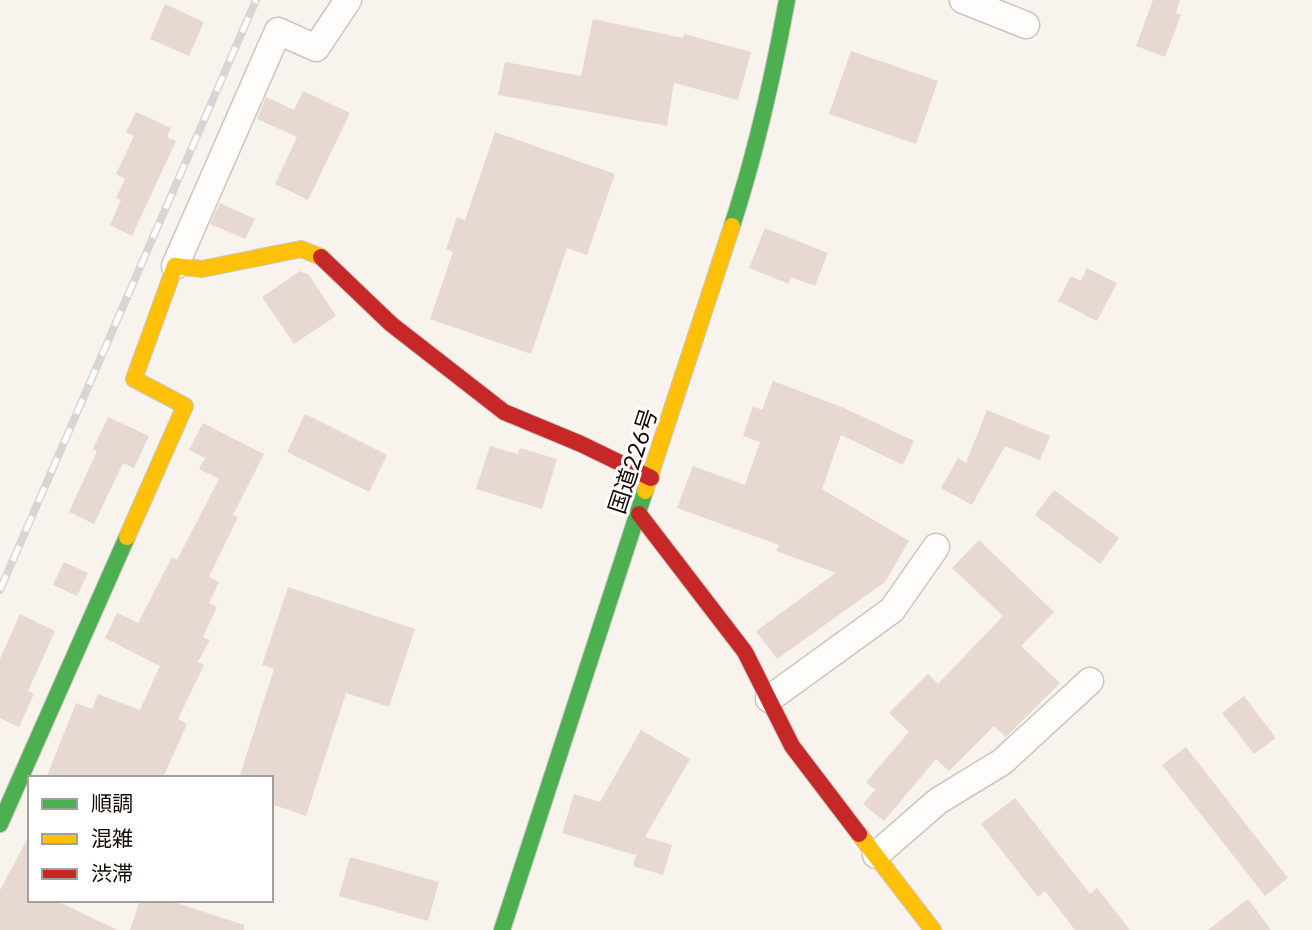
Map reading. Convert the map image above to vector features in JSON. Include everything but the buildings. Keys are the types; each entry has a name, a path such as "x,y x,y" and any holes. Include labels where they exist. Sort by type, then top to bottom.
{"main road":[{"name":"国道226号","path":"502,930 749,173 776,62 787,0"},
{"path":"0,824 185,406 134,379 175,266 202,269 300,249 321,257 391,324 505,412 581,444 651,478"},
{"path":"639,514 745,652 792,746 933,930"}],"street":[{"path":"175,266 278,31 316,48 348,0"},
{"path":"963,0 1026,25"},
{"path":"769,699 892,610 936,547"},
{"path":"876,855 938,801 1002,762 1090,681"}],"railway":[{"path":"0,590 256,0"}],"traffic: fast":[{"path":"732,226 763,114 787,0"},
{"path":"502,930 645,491"},
{"path":"0,824 127,537"}],"traffic: slow":[{"path":"645,491 732,226"},
{"path":"127,537 185,406 134,379 175,266 202,269 301,249 321,257"},
{"path":"859,834 933,930"}],"traffic: jam":[{"path":"321,257 391,324 504,412 581,444 651,478"},
{"path":"639,514 745,652 792,746 859,834"}]}
